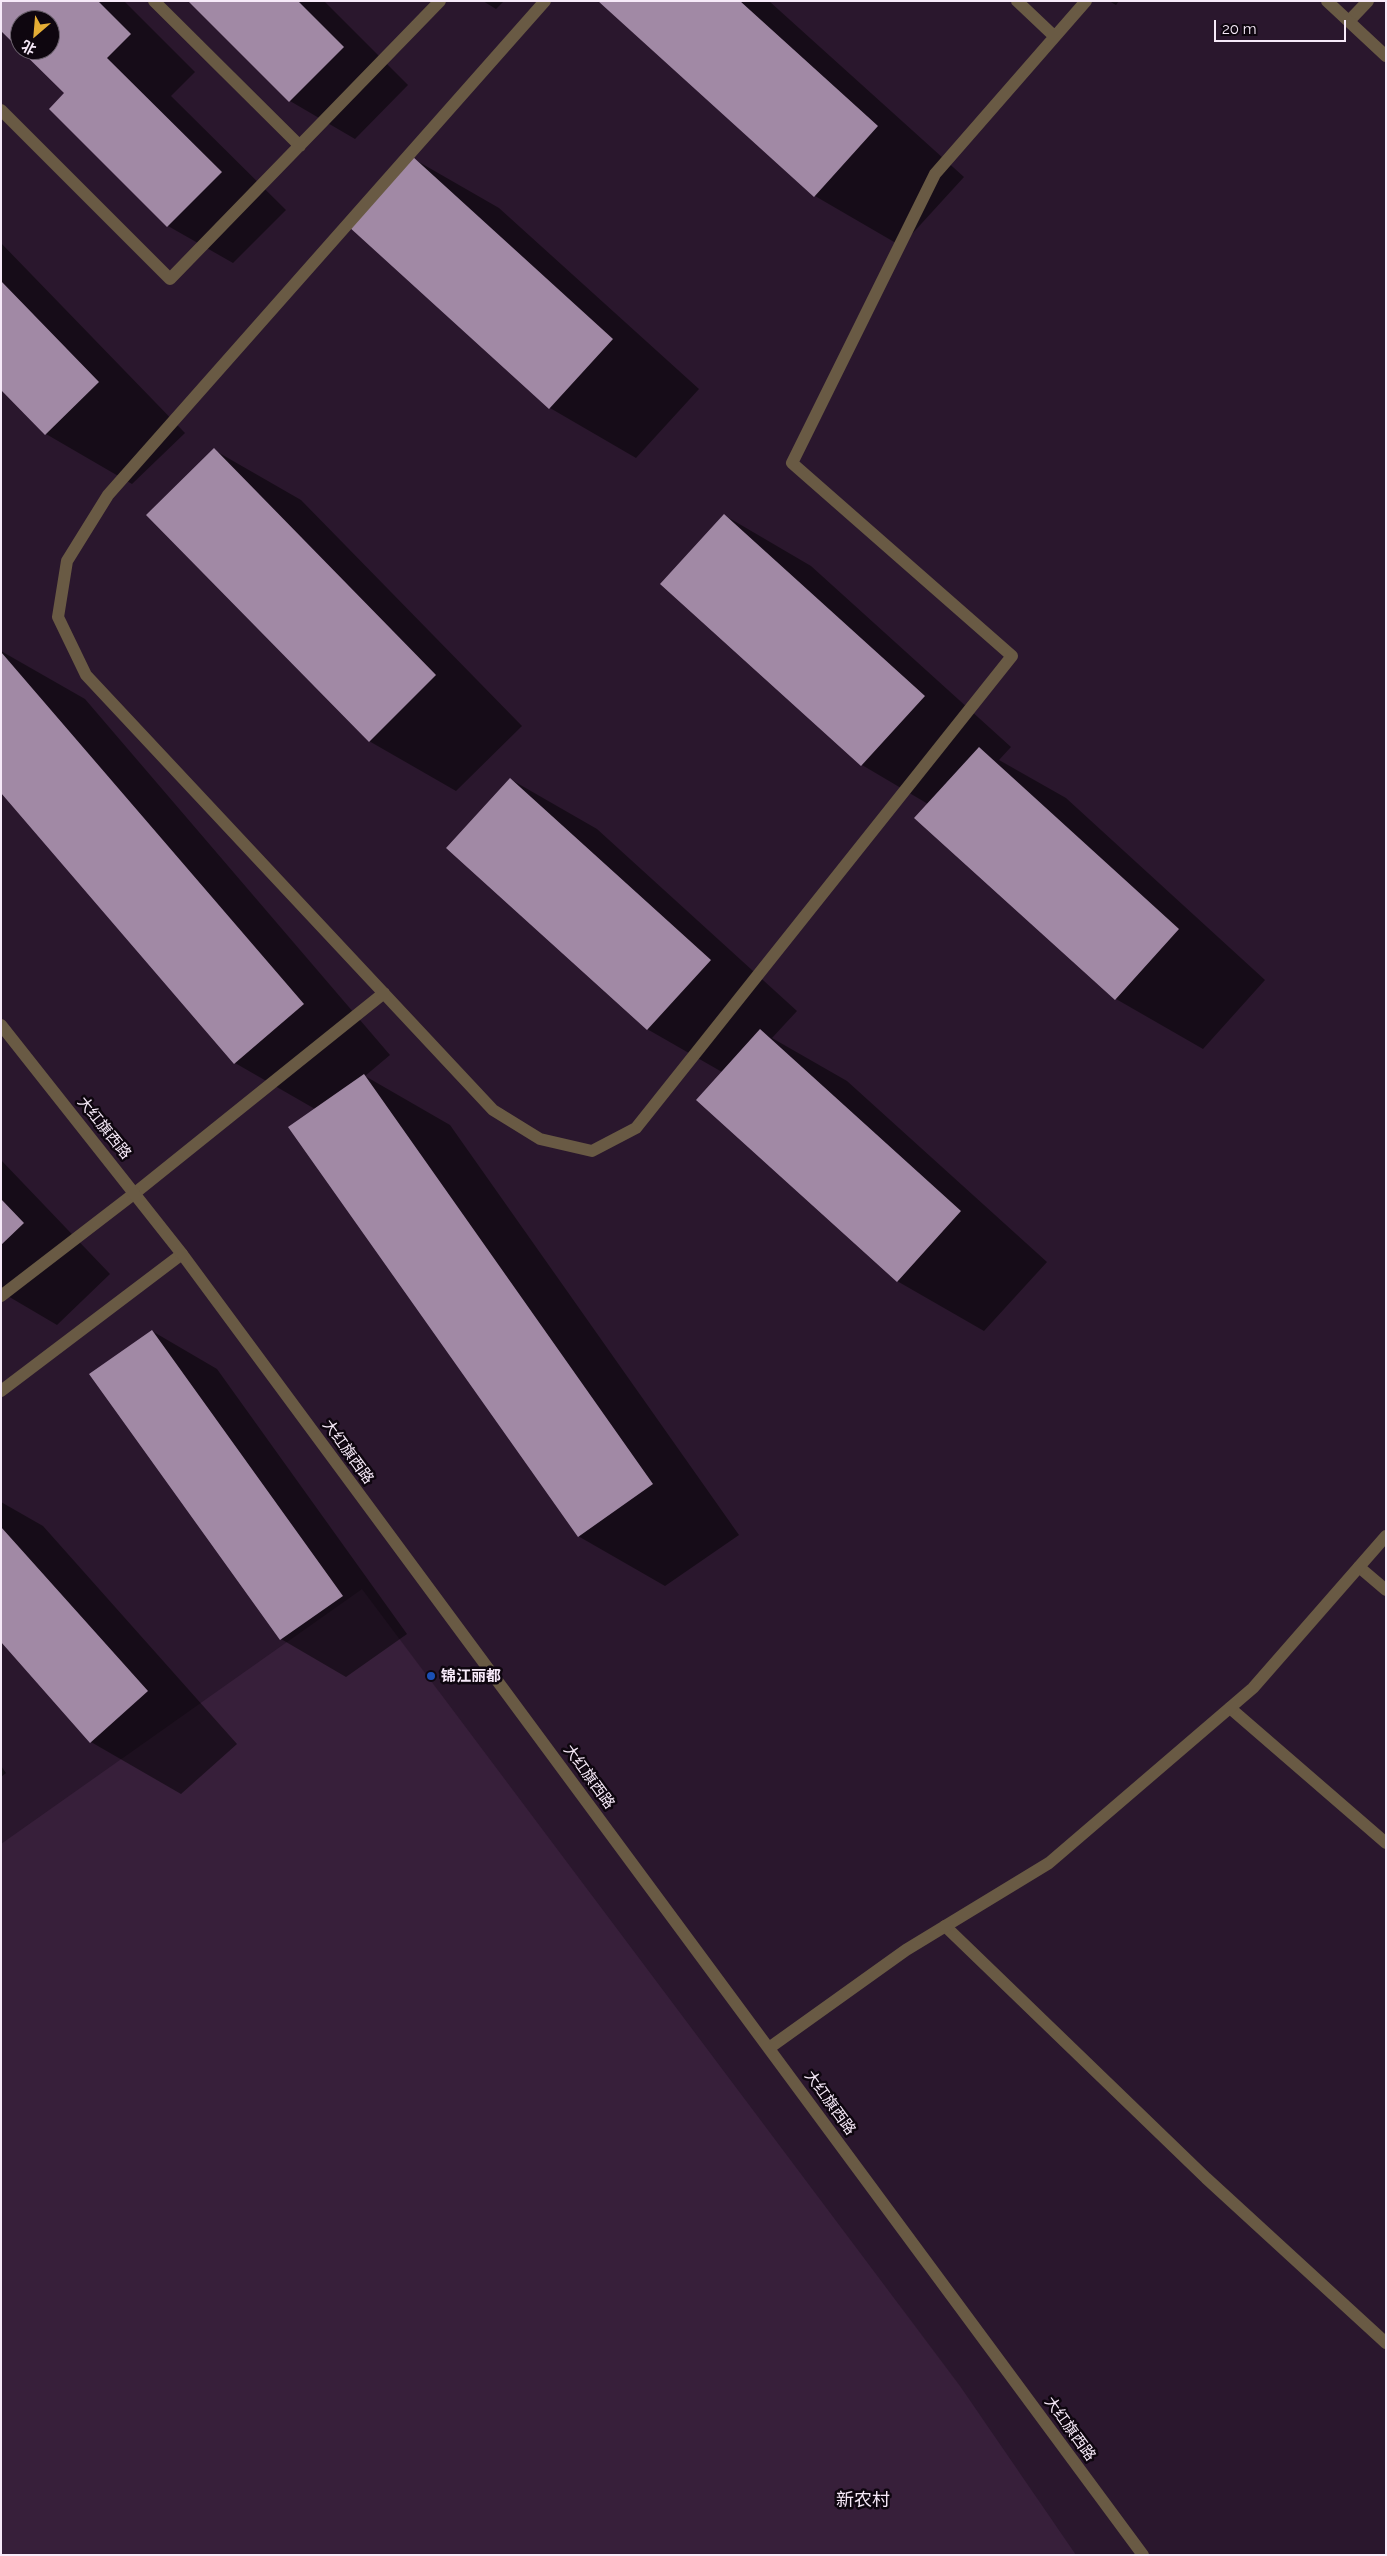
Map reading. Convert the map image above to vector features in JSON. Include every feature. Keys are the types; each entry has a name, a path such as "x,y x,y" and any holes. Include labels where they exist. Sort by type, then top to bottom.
{"street":[{"path":"154,1 300,146"},
{"path":"545,1 108,495 67,561 58,616 86,675 493,1110 540,1139 592,1151 636,1128 1012,656 792,463 935,174 1086,1"},
{"path":"1017,1 1054,36"},
{"path":"1327,1 1386,56"},
{"path":"1349,21 1368,1"},
{"path":"1,110 170,279 300,146 433,3"},
{"path":"1,1296 135,1192 384,992"},
{"name":"大红旗西路","path":"1,1025 135,1192 182,1254 1143,2555"},
{"path":"1,1391 182,1254"},
{"path":"769,2048 906,1950 1049,1862 1253,1688 1386,1536"},
{"path":"1359,1567 1386,1590"},
{"path":"1230,1708 1386,1844"},
{"path":"945,1926 1206,2178 1386,2342"}],"shaded area":[{"path":"362,1589 960,2386 1076,2555 1,2554 1,1844"}],"building":[{"path":"1,1 98,1 131,34 107,58 222,172 167,227 49,109 64,93 30,60 60,60 60,10 10,10 10,40 1,31"},
{"path":"188,1 298,1 344,47 289,102"},
{"path":"598,1 740,1 878,126 814,197"},
{"path":"412,156 613,339 549,409 348,226"},
{"path":"1,281 99,382 45,435 1,390"},
{"path":"214,448 436,675 369,742 146,515"},
{"path":"724,514 925,696 861,766 660,584"},
{"path":"1,652 304,1004 234,1064 1,793"},
{"path":"979,747 1179,929 1115,1000 914,818"},
{"path":"510,778 711,960 647,1030 446,848"},
{"path":"760,1029 961,1211 897,1282 696,1100"},
{"path":"364,1074 653,1484 578,1537 288,1127"},
{"path":"1,1199 24,1223 1,1245"},
{"path":"152,1330 343,1596 280,1640 89,1374"},
{"path":"1,1527 148,1691 90,1743 1,1642"}],"place":[{"name":"锦江丽都","path":"431,1676"}],"district":[{"name":"新农村","path":"863,2501"}]}
